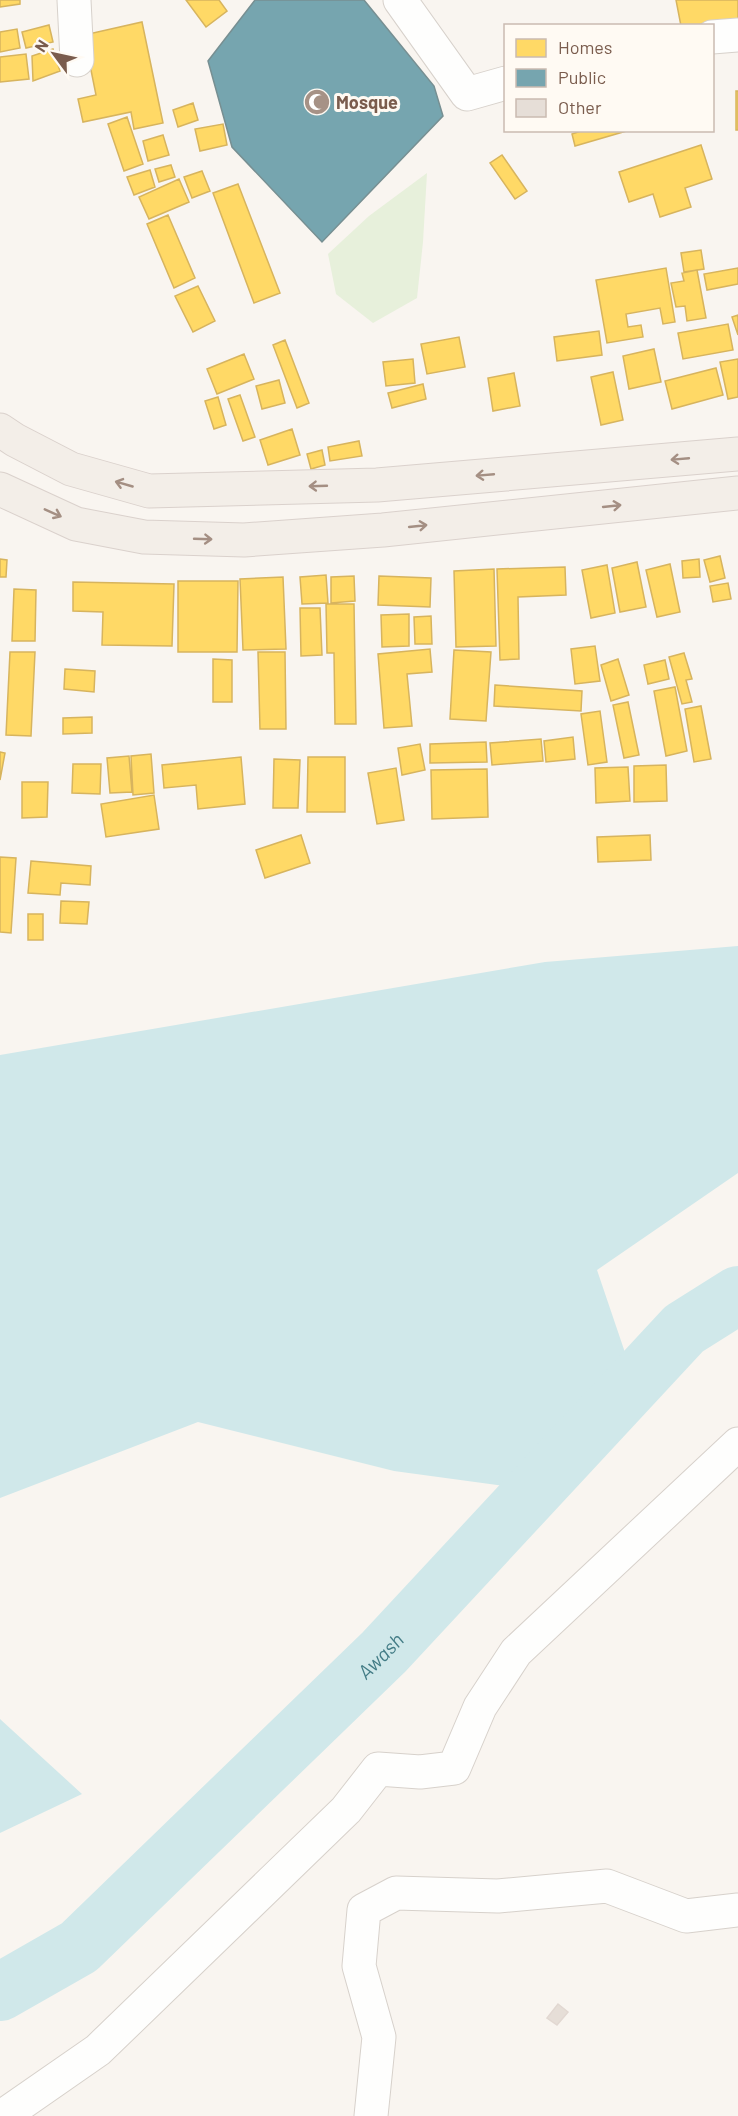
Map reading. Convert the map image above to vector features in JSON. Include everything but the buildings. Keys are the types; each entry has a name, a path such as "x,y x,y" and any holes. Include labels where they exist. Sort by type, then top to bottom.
{"main road":[{"path":"0,430 71,469 149,491 377,485 738,454"},
{"path":"377,485 383,530"},
{"path":"0,489 76,524 144,537 244,540 383,530 738,493"}],"street":[{"path":"74,0 77,60"},
{"path":"400,0 467,94 504,84"},
{"path":"714,37 738,35"},
{"path":"3,2116 98,2050 346,1810 378,1769 420,1772 454,1768 480,1707 516,1653 738,1444"},
{"path":"370,2116 379,2037 359,1966 364,1910 396,1893 498,1896 608,1886 686,1916 738,1910"}],"green space":[{"path":"427,173 417,298 373,323 336,294 328,254 369,216"}],"water":[{"path":"738,946 738,1173 597,1270 635,1382 535,1490 394,1471 198,1422 0,1498 0,1055 545,962"},
{"path":"0,1719 82,1794 0,1833"}],"waterway":[{"name":"Awash","path":"0,1992 79,1947 384,1652 684,1329 738,1295"}],"place":[{"name":"Mosque","path":"317,102"}]}
